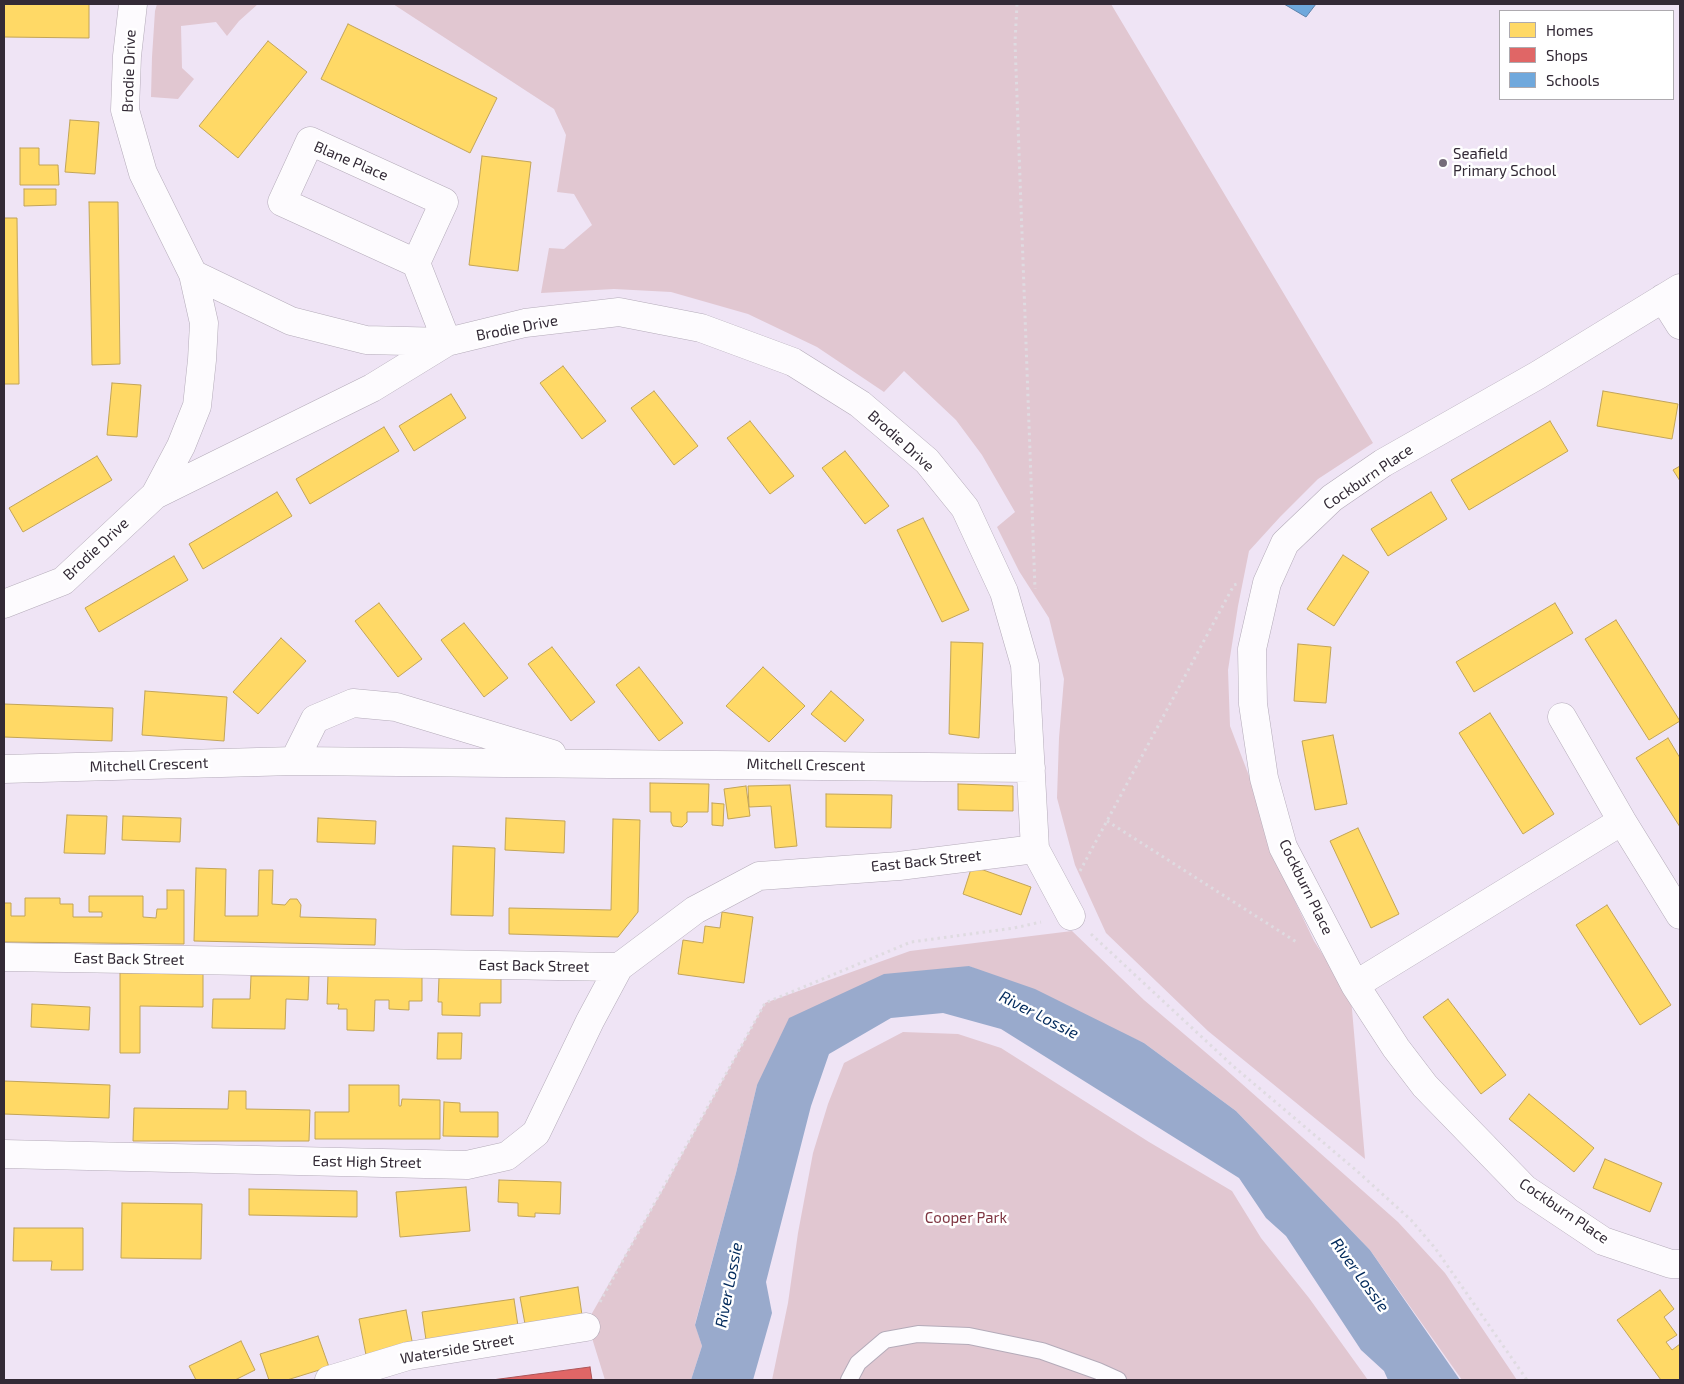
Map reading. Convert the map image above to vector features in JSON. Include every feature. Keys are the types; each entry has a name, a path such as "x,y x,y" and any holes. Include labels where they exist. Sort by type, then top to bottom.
{"street":[{"name":"Brodie Drive","path":"133,4 127,56 125,110 143,173 193,274 204,323 197,406 180,446 155,495"},
{"name":"Blane Place","path":"310,141 444,202 416,263 282,202 310,141"},
{"path":"416,263 447,342"},
{"name":"Brodie Drive","path":"193,274 291,321 366,340 447,342 525,323 620,312 700,328 794,362 860,404 926,461 965,508 1004,592 1025,665 1035,849 1071,916"},
{"path":"1672,293 1680,325"},
{"name":"Cockburn Place","path":"1672,293 1538,376 1383,464 1332,498 1286,543 1267,583 1252,649 1253,704 1264,778 1283,847 1355,985 1396,1048 1426,1086 1525,1189 1603,1241 1671,1264 1680,1264"},
{"name":"Brodie Drive","path":"4,604 63,581 155,495 372,388 447,342"},
{"name":"Mitchell Crescent","path":"294,761 315,719 353,703 396,707 582,763"},
{"path":"1562,717 1622,821 1680,915"},
{"name":"Mitchell Crescent","path":"4,769 294,761 1031,768"},
{"path":"1355,985 1622,821"},
{"name":"East Back Street","path":"4,957 619,967 695,910 759,876 899,866 1035,849"},
{"name":"East High Street","path":"4,1154 467,1165 507,1156 536,1133 590,1021 619,967"},
{"name":"Waterside Street","path":"330,1380 408,1356 586,1327"}],"lane":[{"path":"849,1380 858,1363 885,1340 918,1334 969,1336 1042,1351 1118,1380"}],"path":[{"path":"1017,4 1015,42 1035,596"},
{"path":"1078,874 1234,584 1267,583"},
{"path":"1107,821 1305,947 1332,939"},
{"path":"586,1327 765,1003 911,942 1014,928 1071,916 1233,1066 1357,1171 1411,1220 1435,1248 1527,1380"}],"green space":[{"path":"157,4 258,4 239,21 227,36 216,22 181,26 182,68 194,79 178,99 151,97 152,57"},
{"path":"393,4 1111,4 1373,443 1318,479 1249,551 1228,670 1230,726 1254,789 1279,868 1314,941 1351,998 1365,1159 1208,1031 1106,933 1075,865 1057,798 1059,738 1064,679 1049,618 1019,571 997,527 1015,512 982,455 956,420 904,371 884,392 817,347 748,314 671,292 614,289 541,293 549,248 564,249 592,225 574,194 557,192 566,135 554,109"},
{"path":"1072,931 1144,1000 1398,1222 1445,1273 1517,1380 1462,1380 1370,1250 1236,1111 1144,1043 969,966 757,1085 736,1173 695,1324 702,1346 691,1380 605,1380 587,1322 662,1191 765,1003 910,951"},
{"name":"Cooper Park","path":"903,1032 958,1034 1001,1048 1149,1142 1232,1191 1261,1238 1309,1298 1368,1380 772,1380 788,1303 798,1233 813,1153 828,1104 844,1063"}],"water":[{"name":"River Lossie","path":"969,966 1035,989 1144,1043 1236,1111 1370,1250 1460,1380 1388,1380 1384,1371 1361,1350 1286,1236 1266,1218 1239,1178 1001,1029 943,1013 891,1018 829,1054 811,1106 766,1282 772,1313 753,1380 691,1380 702,1346 695,1325 736,1173 757,1085 789,1018 884,974"}],"building: Homes":[{"path":"4,4 89,4 89,38 4,37"},
{"path":"348,24 497,98 470,153 321,79"},
{"path":"268,41 307,72 238,158 199,126"},
{"path":"70,120 99,122 95,174 65,172"},
{"path":"20,148 39,148 39,165 58,165 59,185 20,185"},
{"path":"482,156 531,162 518,271 469,265"},
{"path":"24,189 56,189 56,205 24,206"},
{"path":"89,202 118,202 120,364 92,365"},
{"path":"4,218 17,218 19,384 4,384"},
{"path":"563,366 606,421 582,439 540,383"},
{"path":"112,383 141,385 137,437 107,435"},
{"path":"654,391 698,446 674,465 631,408"},
{"path":"1603,391 1678,404 1672,439 1597,426"},
{"path":"451,394 466,418 414,451 399,426"},
{"path":"750,421 794,476 770,494 727,438"},
{"path":"1550,421 1568,451 1469,510 1451,480"},
{"path":"384,427 399,451 310,504 296,479"},
{"path":"845,451 889,506 865,524 822,468"},
{"path":"97,456 112,480 23,532 9,508"},
{"path":"1680,466 1680,481 1673,470"},
{"path":"277,492 292,516 203,569 189,544"},
{"path":"1431,492 1447,519 1388,556 1371,529"},
{"path":"923,518 969,610 942,622 897,530"},
{"path":"1343,555 1369,572 1334,626 1307,609"},
{"path":"174,556 188,580 99,632 85,608"},
{"path":"379,603 422,659 398,677 355,621"},
{"path":"1555,603 1573,633 1474,692 1456,662"},
{"path":"1616,620 1680,721 1649,740 1585,639"},
{"path":"464,623 508,678 484,697 441,640"},
{"path":"281,638 306,661 258,714 233,692"},
{"path":"951,642 983,643 979,738 949,734"},
{"path":"1298,644 1331,647 1326,703 1294,701"},
{"path":"552,647 595,702 571,721 528,664"},
{"path":"639,667 683,723 659,741 616,685"},
{"path":"763,667 805,706 769,742 726,706"},
{"path":"145,691 227,697 224,741 142,735"},
{"path":"831,691 864,720 845,742 811,714"},
{"path":"4,704 113,708 112,741 4,737"},
{"path":"1490,713 1554,814 1523,834 1459,733"},
{"path":"1333,735 1347,804 1315,810 1302,741"},
{"path":"1668,738 1680,758 1680,827 1636,758"},
{"path":"650,783 709,784 708,812 687,812 687,822 682,827 673,826 671,812 650,812"},
{"path":"958,784 1013,786 1013,811 958,810"},
{"path":"790,785 797,846 775,848 771,806 749,807 748,786"},
{"path":"746,786 750,816 728,819 724,789"},
{"path":"826,794 892,795 891,828 826,827"},
{"path":"712,803 724,804 723,826 712,825"},
{"path":"67,815 107,816 105,854 64,853"},
{"path":"123,816 181,818 180,842 122,840"},
{"path":"318,818 376,821 375,844 317,842"},
{"path":"506,818 565,821 564,853 505,850"},
{"path":"613,819 640,820 638,912 618,937 509,934 509,908 611,910"},
{"path":"1358,828 1399,914 1371,928 1330,841"},
{"path":"453,846 495,848 493,916 451,915"},
{"path":"972,866 1031,887 1021,915 963,894"},
{"path":"196,868 226,869 225,916 258,916 259,870 273,870 272,904 285,905 290,899 297,899 301,905 300,917 376,919 375,945 194,941"},
{"path":"167,890 184,890 184,944 4,942 4,903 11,903 11,916 25,916 25,898 60,898 60,904 73,904 73,917 102,917 102,912 89,912 89,896 143,896 143,917 156,918 157,909 167,909"},
{"path":"1607,905 1671,1005 1640,1025 1576,925"},
{"path":"722,912 753,917 744,983 678,974 683,940 703,943 705,926 720,928"},
{"path":"120,973 203,974 203,1007 140,1006 140,1053 120,1053"},
{"path":"328,975 422,977 422,1001 409,1001 409,1010 389,1009 389,1000 375,1000 374,1031 347,1030 347,1009 338,1009 339,1004 327,1004"},
{"path":"251,976 309,976 308,1000 286,999 285,1029 212,1028 213,999 250,999"},
{"path":"439,977 501,977 501,1003 480,1003 480,1016 442,1015 442,1002 438,1002"},
{"path":"1448,999 1506,1075 1481,1094 1423,1017"},
{"path":"32,1004 90,1007 89,1030 31,1027"},
{"path":"438,1033 462,1033 461,1059 437,1059"},
{"path":"4,1081 110,1085 109,1118 4,1114"},
{"path":"349,1085 399,1085 399,1106 401,1106 402,1099 440,1100 440,1139 315,1139 315,1112 349,1112"},
{"path":"229,1091 246,1091 246,1109 310,1110 309,1141 133,1141 134,1108 228,1109"},
{"path":"1529,1094 1594,1148 1574,1172 1509,1119"},
{"path":"444,1102 460,1103 460,1112 498,1112 498,1137 443,1136"},
{"path":"1605,1159 1662,1183 1650,1212 1593,1188"},
{"path":"499,1180 561,1182 560,1214 535,1213 535,1217 518,1216 518,1203 498,1202"},
{"path":"466,1187 470,1231 400,1237 396,1192"},
{"path":"249,1189 357,1191 357,1217 249,1215"},
{"path":"122,1203 202,1204 201,1259 121,1258"},
{"path":"14,1228 83,1228 83,1270 51,1270 52,1261 13,1261"},
{"path":"578,1287 582,1315 525,1324 520,1297"},
{"path":"1660,1290 1674,1309 1664,1317 1677,1335 1666,1342 1672,1350 1680,1344 1680,1380 1661,1380 1617,1320"},
{"path":"514,1299 518,1326 426,1340 422,1312"},
{"path":"406,1310 413,1346 366,1355 359,1319"},
{"path":"318,1336 329,1367 287,1380 269,1380 260,1354"},
{"path":"241,1341 255,1370 235,1380 196,1380 189,1366"}],"building: Shops":[{"path":"590,1367 592,1380 492,1380"}],"building: Schools":[{"path":"1284,4 1316,4 1306,17"}],"place":[{"name":"Seafield Primary School","path":"1443,163"}]}
